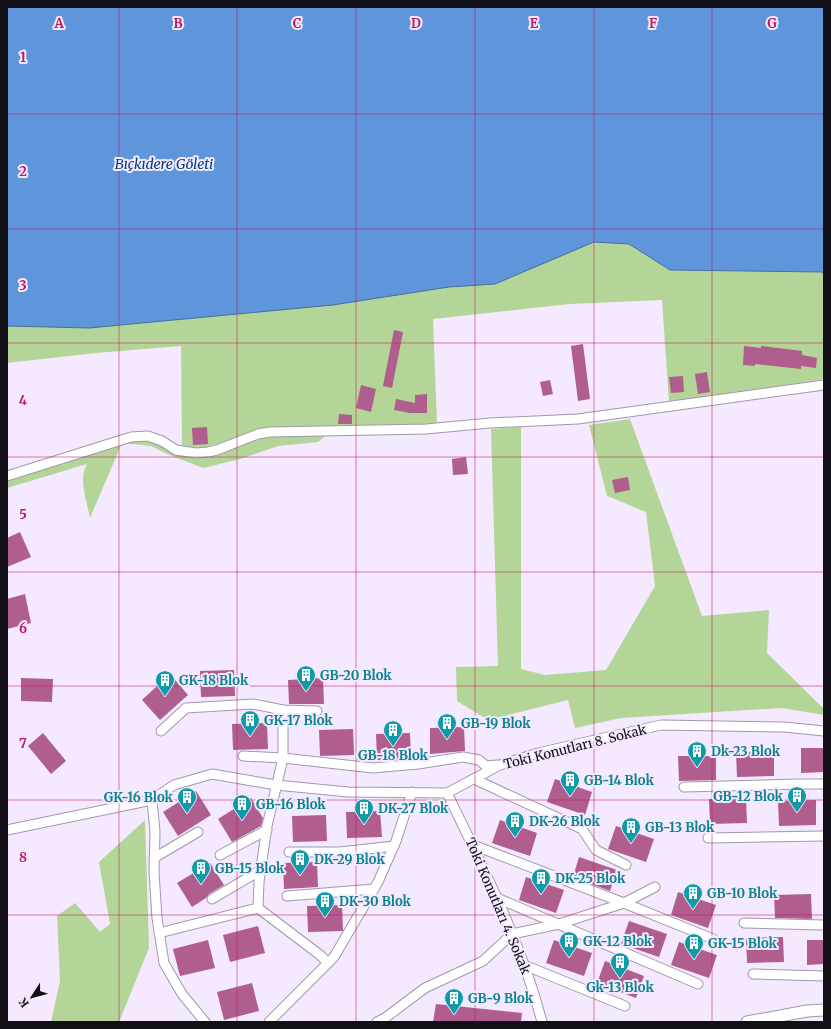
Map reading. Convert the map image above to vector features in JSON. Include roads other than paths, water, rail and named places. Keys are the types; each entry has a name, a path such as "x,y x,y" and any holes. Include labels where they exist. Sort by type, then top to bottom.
{"street":[{"path":"7,476 102,445 141,436 154,438 176,450 196,453 208,452 258,434 270,432 426,429 490,423 578,419 824,385"},
{"path":"161,731 186,708 253,704 283,710 317,711"},
{"path":"258,908 261,870 267,830 282,758 283,710"},
{"name":"Toki Konutları 8. Sokak","path":"7,830 152,800 174,785 212,774 276,785 348,792 447,792 500,765 538,753 662,725 784,728 824,731"},
{"path":"243,756 282,758 373,768 418,764 463,757 479,760 486,766 500,765"},
{"path":"474,779 582,829 596,850 626,865"},
{"path":"684,787 824,784"},
{"path":"269,1022 334,957 374,889 394,846 412,792"},
{"name":"Toki Konutları 4. Sokak","path":"447,792 497,898 512,934 535,995 542,1022"},
{"path":"152,800 155,832 154,858 156,903 164,963 182,994 205,1022"},
{"path":"220,855 267,830"},
{"path":"154,858 198,832"},
{"path":"708,838 824,836"},
{"path":"472,845 713,939"},
{"path":"289,852 340,852 394,846"},
{"path":"212,899 261,870"},
{"path":"377,1022 385,1018 425,988 483,961 512,934 559,924 624,903 655,887"},
{"path":"287,896 374,889"},
{"path":"497,898 698,984"},
{"path":"159,933 258,908"},
{"path":"258,908 309,946 328,964"},
{"path":"744,923 824,925"},
{"path":"524,965 625,1006"},
{"path":"753,974 824,976"},
{"path":"747,1022 807,1011 824,1010"}],"water":[{"name":"Bıçkıdere Göleti","path":"7,7 824,7 824,274 822,272 670,270 629,244 594,242 495,284 449,287 333,305 89,328 7,326"}],"place":[{"name":"GB-20 Blok","path":"306,692"},
{"name":"GK-18 Blok","path":"165,697"},
{"name":"GK-17 Blok","path":"250,737"},
{"name":"GB-19 Blok","path":"447,740"},
{"name":"GB-18 Blok","path":"393,747"},
{"name":"Dk-23 Blok","path":"697,768"},
{"name":"GB-14 Blok","path":"570,797"},
{"name":"GB-12 Blok","path":"797,813"},
{"name":"GK-16 Blok","path":"187,814"},
{"name":"GB-16 Blok","path":"242,821"},
{"name":"DK-27 Blok","path":"364,825"},
{"name":"DK-26 Blok","path":"515,838"},
{"name":"GB-13 Blok","path":"631,844"},
{"name":"DK-29 Blok","path":"300,876"},
{"name":"GB-15 Blok","path":"201,885"},
{"name":"DK-25 Blok","path":"541,895"},
{"name":"GB-10 Blok","path":"693,910"},
{"name":"DK-30 Blok","path":"325,918"},
{"name":"GK-12 Blok","path":"569,958"},
{"name":"GK-15 Blok","path":"694,960"},
{"name":"Gk-13 Blok","path":"620,979"},
{"name":"GB-9 Blok","path":"454,1015"}]}
